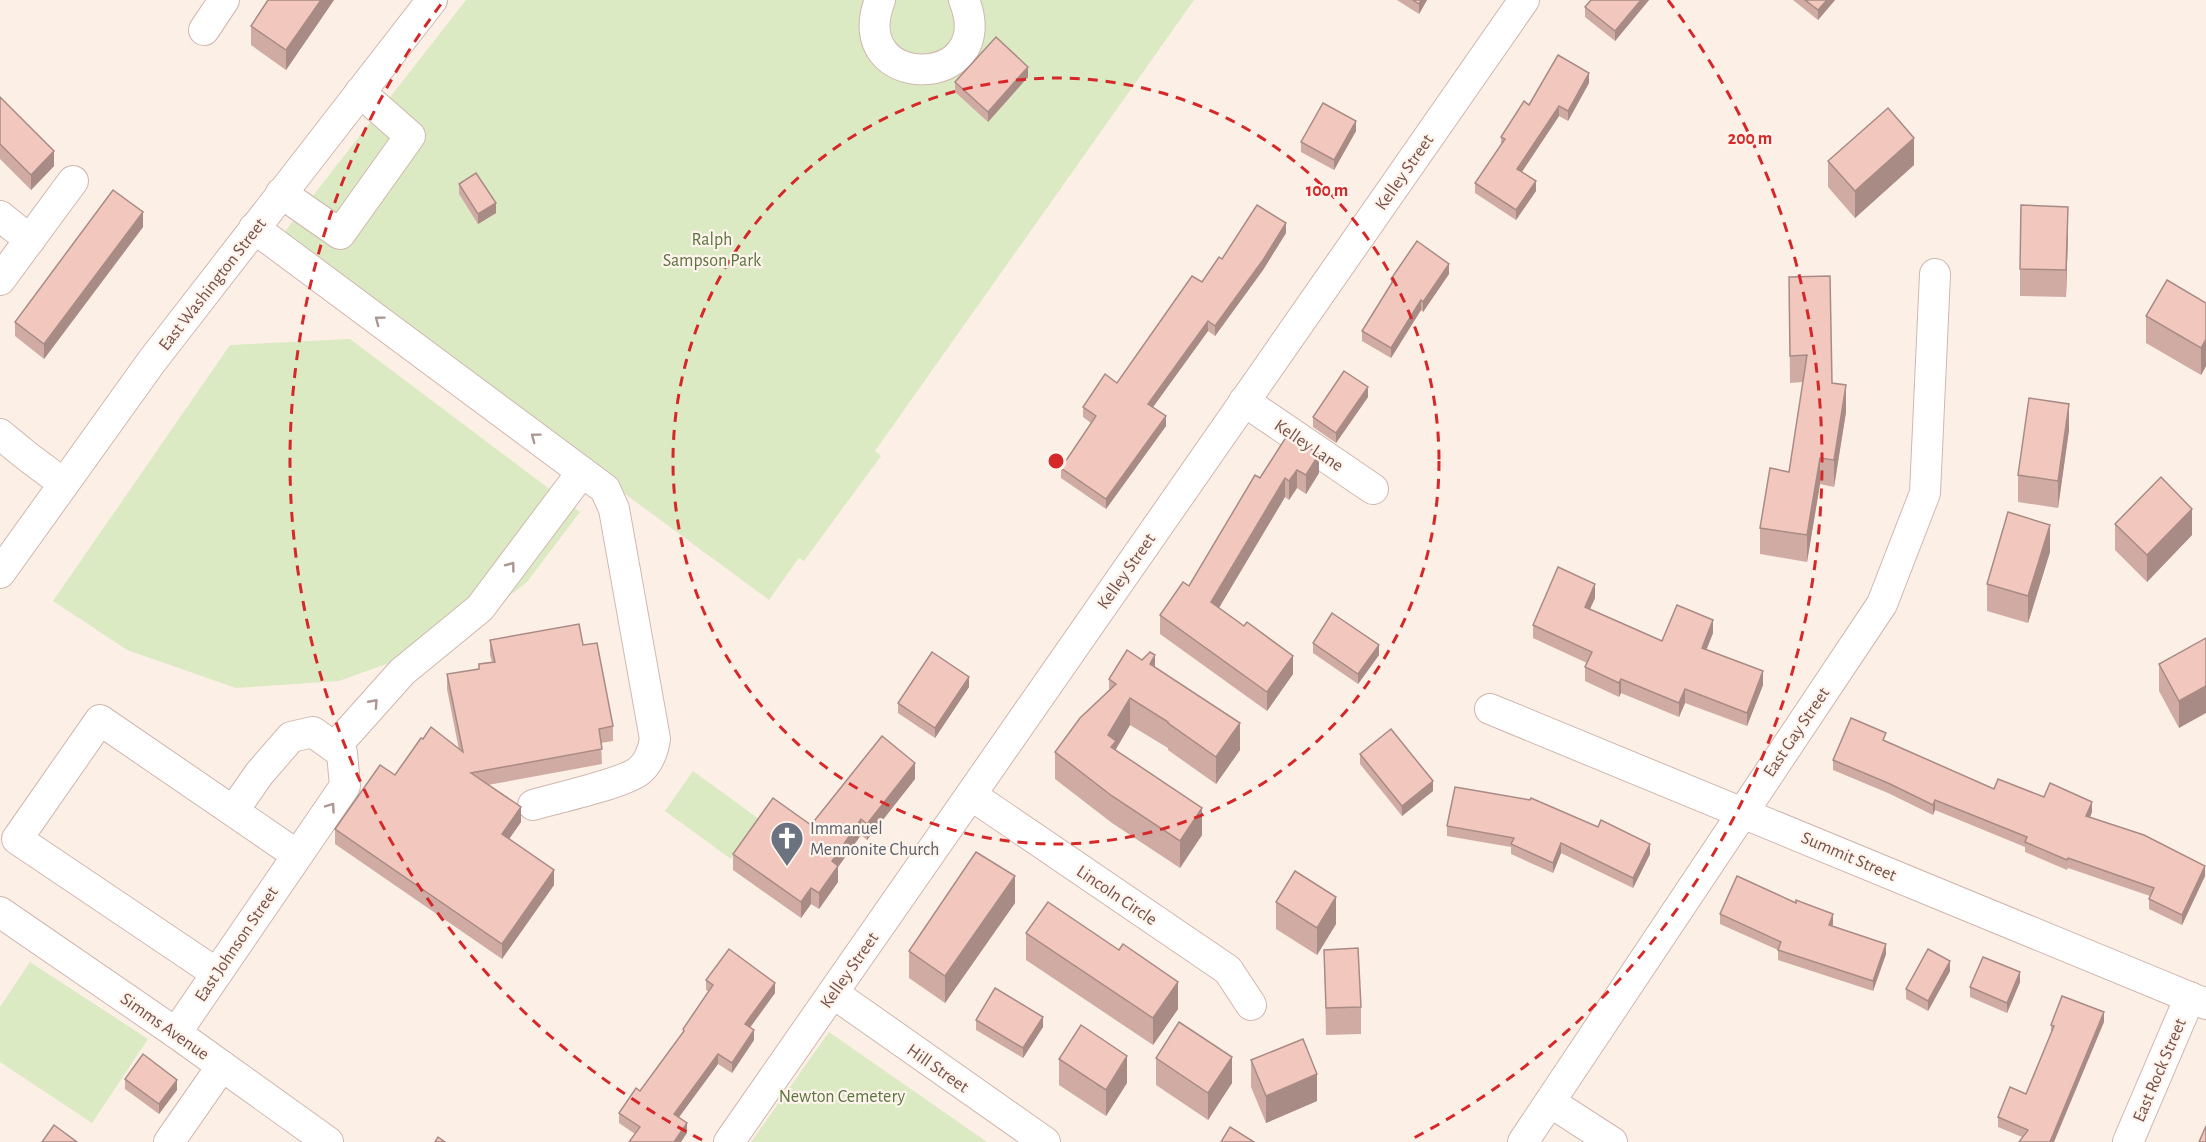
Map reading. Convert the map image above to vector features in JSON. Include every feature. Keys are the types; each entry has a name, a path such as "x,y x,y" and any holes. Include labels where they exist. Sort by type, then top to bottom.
{"street":[{"path":"204,30 224,0"},
{"name":"East Washington Street","path":"0,573 152,361 432,0"},
{"path":"880,0 874,26 878,41 886,54 897,64 911,70 926,71 940,68 955,58 965,45 970,29 969,13 964,0"},
{"name":"Kelley Street","path":"729,1142 1524,0"},
{"path":"281,193 340,234 410,136 360,92"},
{"path":"0,280 73,181"},
{"path":"0,216 30,240"},
{"path":"254,228 605,489 614,509 655,739 652,755 639,771 622,780 532,805"},
{"name":"East Gay Street","path":"1523,1142 1882,604 1925,493 1935,274"},
{"name":"Kelley Lane","path":"1244,401 1373,489"},
{"path":"0,434 63,483"},
{"path":"234,810 259,774 291,737 313,732 334,747 402,672 480,608 582,472"},
{"name":"Summit Street","path":"1490,709 2198,1000"},
{"path":"216,973 17,839 100,720 297,855"},
{"name":"East Johnson Street","path":"176,1033 345,786 342,753 334,747"},
{"name":"Lincoln Circle","path":"971,795 1227,970 1251,1005"},
{"name":"Simms Avenue","path":"0,912 176,1033 328,1142"},
{"name":"Hill Street","path":"833,993 1004,1131 1045,1142"},
{"name":"East Rock Street","path":"2128,1142 2198,1000"},
{"path":"168,1142 222,1066"},
{"path":"1550,1102 1612,1142"}],"green space":[{"name":"Ralph Sampson Park","path":"466,0 1194,0 875,451 881,456 804,561 799,558 769,600 279,239"},
{"path":"350,339 580,512 527,582 453,640 339,681 236,688 127,650 53,601 230,345"},
{"path":"693,771 759,819 731,859 665,811"},
{"path":"30,962 148,1039 92,1123 0,1062 0,1007"},
{"name":"Newton Cemetery","path":"829,1032 987,1142 751,1142"}],"building":[{"path":"268,0 321,0 286,50 251,26"},
{"path":"1591,0 1641,0 1615,31 1585,7"},
{"path":"1805,0 1827,0 1818,10"},
{"path":"996,37 1028,67 988,112 955,82"},
{"path":"1558,55 1589,73 1568,111 1559,106 1517,169 1536,181 1516,210 1475,183 1505,139 1501,137 1524,101 1529,105"},
{"path":"0,97 54,151 31,175 0,144"},
{"path":"1323,103 1356,121 1334,160 1301,142"},
{"path":"1888,108 1914,138 1855,191 1828,161"},
{"path":"476,173 496,203 478,214 459,184"},
{"path":"113,190 143,212 44,344 15,322"},
{"path":"1257,205 1286,223 1263,260 1215,326 1208,321 1148,404 1166,416 1106,499 1061,468 1096,416 1083,407 1105,374 1117,383 1192,276 1202,282 1219,257 1222,259"},
{"path":"2021,205 2068,207 2066,270 2020,269"},
{"path":"1417,241 1449,264 1423,302 1421,300 1391,348 1362,331 1393,281 1391,279"},
{"path":"1830,276 1832,383 1846,385 1834,460 1820,458 1807,535 1760,528 1770,468 1789,472 1807,355 1790,356 1789,277"},
{"path":"2167,280 2206,303 2206,339 2201,348 2146,316"},
{"path":"1344,371 1368,387 1336,433 1313,417"},
{"path":"2029,398 2069,404 2058,481 2018,475"},
{"path":"1288,434 1319,454 1306,475 1297,470 1289,481 1285,478 1211,602 1244,626 1247,622 1293,656 1267,692 1160,615 1183,582 1189,586 1255,475 1260,478"},
{"path":"2161,477 2192,509 2147,555 2115,524"},
{"path":"2008,512 2050,525 2028,596 1987,584"},
{"path":"1558,567 1595,584 1585,607 1662,641 1677,605 1713,620 1702,648 1763,671 1747,713 1685,689 1679,703 1621,679 1619,683 1585,667 1592,652 1533,625"},
{"path":"1332,613 1379,645 1358,674 1313,643"},
{"path":"579,624 583,645 597,643 613,726 599,729 602,749 471,773 521,807 502,834 554,870 502,944 335,829 380,765 395,775 431,727 463,752 447,674 479,669 479,664 495,662 490,640"},
{"path":"2206,638 2206,686 2179,701 2159,664"},
{"path":"1127,650 1142,660 1150,652 1155,655 1150,664 1240,723 1216,757 1130,698 1108,735 1116,741 1111,747 1202,808 1180,841 1112,796 1055,752 1080,718 1116,684 1109,679"},
{"path":"932,652 969,677 935,728 898,703"},
{"path":"1851,718 1886,733 1883,740 1994,789 1998,779 2044,797 2050,783 2092,802 2086,816 2144,835 2205,866 2182,915 2149,899 2154,888 2068,858 2067,860 2025,842 2027,837 1935,800 1933,805 1833,760"},
{"path":"1391,729 1433,781 1402,806 1360,754"},
{"path":"882,736 915,763 867,824 861,819 832,861 838,866 819,893 811,888 801,902 733,854 773,798 811,825"},
{"path":"1455,787 1530,800 1531,798 1598,827 1601,820 1650,844 1633,878 1561,843 1553,863 1511,844 1514,838 1447,826"},
{"path":"976,852 1015,876 945,976 909,951"},
{"path":"1295,871 1336,897 1317,928 1276,902"},
{"path":"1737,876 1796,903 1796,900 1833,914 1829,925 1886,944 1873,981 1778,950 1781,942 1720,914"},
{"path":"1048,902 1119,950 1123,944 1178,982 1153,1018 1026,933"},
{"path":"1358,948 1361,1007 1326,1008 1324,950"},
{"path":"729,949 775,983 745,1024 754,1030 732,1063 718,1054 674,1114 687,1123 674,1142 629,1142 640,1127 619,1113 636,1088 640,1091 684,1031 683,1029 713,985 706,980"},
{"path":"1928,949 1950,961 1928,1001 1906,989"},
{"path":"1983,957 2020,972 2007,1003 1970,987"},
{"path":"995,988 1043,1017 1023,1048 976,1020"},
{"path":"2062,996 2104,1012 2050,1142 2019,1142 2028,1130 1998,1117 2010,1087 2026,1094 2054,1026 2051,1025"},
{"path":"1179,1022 1232,1057 1208,1093 1156,1058"},
{"path":"1081,1025 1127,1056 1106,1090 1059,1059"},
{"path":"1303,1039 1317,1074 1266,1096 1251,1060"},
{"path":"143,1054 177,1080 159,1104 125,1079"},
{"path":"54,1125 77,1142 42,1142"},
{"path":"2206,1126 2206,1142 2199,1142"},
{"path":"1230,1127 1254,1142 1221,1142"},
{"path":"438,1137 445,1142 435,1142"}],"place":[{"name":"Immanuel Mennonite Church","path":"787,867"}]}
